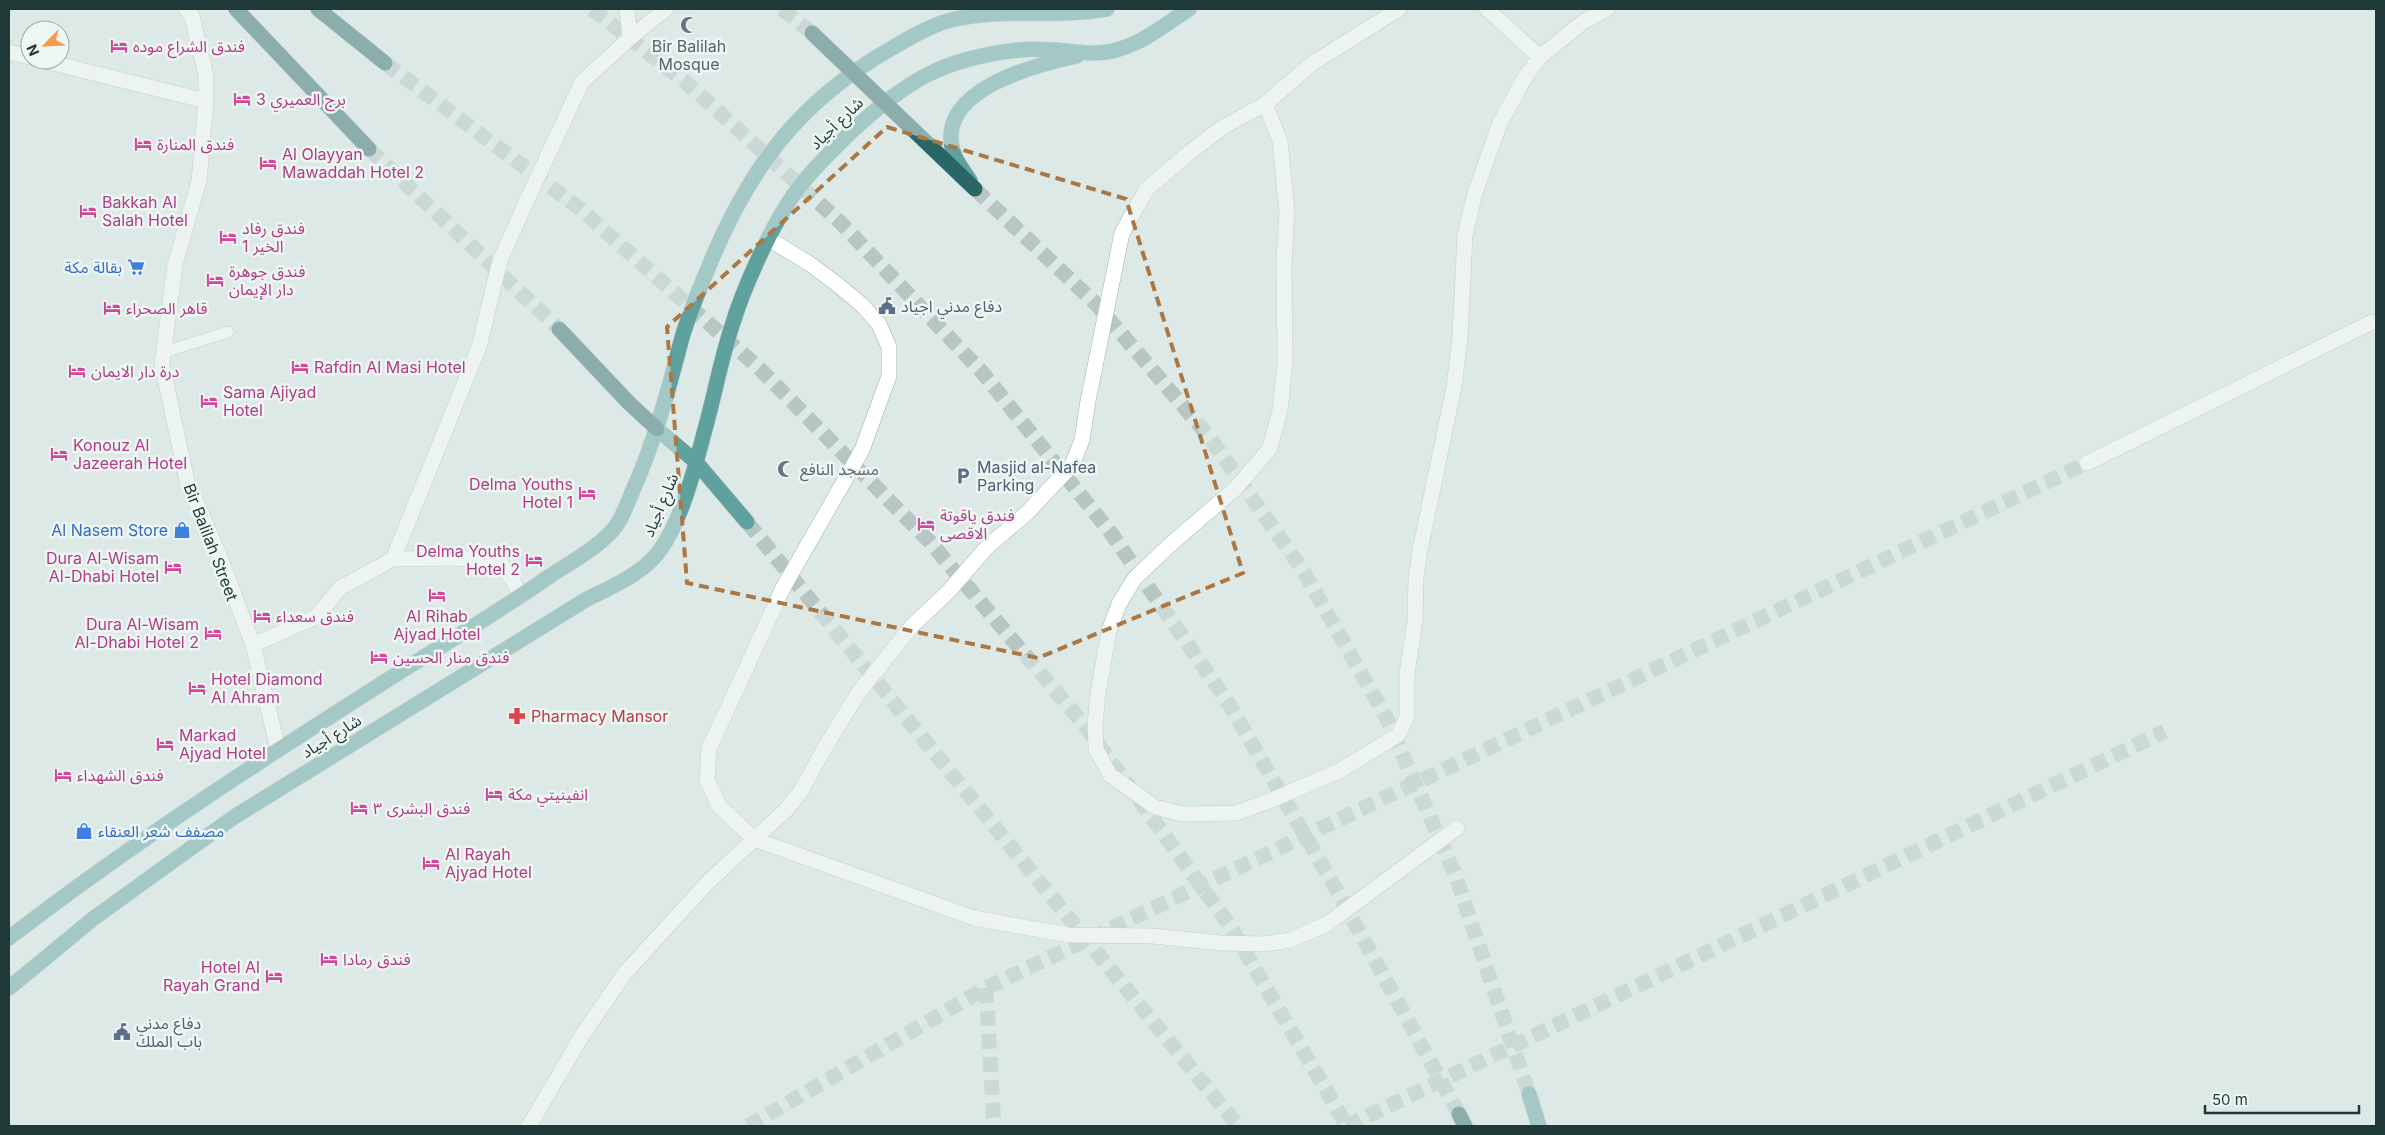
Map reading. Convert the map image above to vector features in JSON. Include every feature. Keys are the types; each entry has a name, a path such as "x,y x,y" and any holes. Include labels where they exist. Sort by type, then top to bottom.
{"highway":[{"path":"236,9 369,149"},
{"path":"318,9 385,63"},
{"path":"812,32 852,74 975,189"},
{"path":"559,329 628,402 658,429"}],"main road":[{"name":"شارع أجياد","path":"9,938 65,894 278,749 522,596 594,548 614,528 638,478 658,429 683,335 724,229 741,196 766,156 788,129 820,98 852,74 905,40 952,20 989,15 1054,14 1107,9"},
{"name":"شارع أجياد","path":"9,988 94,918 234,817 587,599 626,580 657,554 675,523 696,462 731,328 769,239 797,190 821,161 884,102 906,86 933,71 965,59 1021,50 1043,49 1096,53 1117,50 1136,44 1189,9"},
{"path":"975,189 953,151 952,129 958,112 976,92 1006,78 1045,63 1096,53"},
{"path":"658,429 696,462 747,522"},
{"path":"1529,1094 1539,1126"}],"street":[{"name":"Bir Balilah Street","path":"186,9 192,16 206,76 206,102 199,181 175,265 162,364 187,481 218,552 253,646 278,749"},
{"path":"628,9 630,38"},
{"path":"392,559 479,347 500,260 582,82 630,38 666,9"},
{"path":"529,1126 583,1034 625,973 702,888 786,810 802,791 824,749 859,692 912,626 948,592 986,548 1028,514 1072,466 1082,440 1088,400 1122,233 1146,190 1222,127 1265,104 1313,63 1399,9"},
{"path":"1487,9 1540,57"},
{"path":"1265,104 1280,141 1287,212 1284,263 1285,364 1280,410 1270,448 1236,488 1172,543 1136,578 1119,604 1109,631 1098,692 1095,725 1096,749 1110,775 1155,808 1182,814 1236,813 1269,802 1339,771 1398,734 1406,717 1407,673 1415,621 1416,578 1420,550 1454,387 1460,337 1465,235 1475,193 1500,123 1526,76 1540,57 1583,22 1607,9"},
{"path":"70,67 206,102"},
{"path":"769,239 810,264 838,285 862,305 879,324 889,348 889,376 862,450 783,588 709,749 707,780 719,806 754,839 974,918 1069,935 1153,936 1221,943 1264,944 1290,940 1327,924 1457,828"},
{"path":"2087,463 2372,322"},
{"path":"253,646 316,617 340,588 392,559 449,558 499,560 522,596"}],"lane":[{"path":"164,352 228,332"}],"highlighted area":[{"path":"887,127 1126,199 1243,573 1038,658 687,583 667,327"}],"tunnel":[{"path":"592,9 687,83 840,222 982,372 1111,533 1229,704 1332,882 1459,1114"},
{"path":"782,9 812,33"},
{"path":"385,63 579,208 760,369 930,542 1086,727 1228,923 1347,1126"},
{"path":"369,149 559,329"},
{"path":"975,189 1097,305 1207,434 1304,572 1387,719 1455,874 1529,1094"},
{"path":"748,1126 986,988 2087,463"},
{"path":"747,522 1238,1126"},
{"path":"1347,1126 2165,731"},
{"path":"986,988 994,1126"}],"place":[{"name":"Bir Balilah Mosque","path":"689,25"},
{"name":"فندق الشراع موده","path":"119,46"},
{"name":"برج العميري 3","path":"242,99"},
{"name":"فندق المنارة","path":"143,144"},
{"name":"Al Olayyan Mawaddah Hotel 2","path":"268,163"},
{"name":"Bakkah Al Salah Hotel","path":"88,211"},
{"name":"فندق رفاد الخير 1","path":"228,237"},
{"name":"بقالة مكة","path":"136,267"},
{"name":"فندق جوهرة دار الإيمان","path":"215,280"},
{"name":"دفاع مدني اجياد","path":"887,306"},
{"name":"قاهر الصحراء","path":"112,308"},
{"name":"Rafdin Al Masi Hotel","path":"300,367"},
{"name":"درة دار الايمان","path":"77,371"},
{"name":"Sama Ajiyad Hotel","path":"209,401"},
{"name":"Konouz Al Jazeerah Hotel","path":"59,454"},
{"name":"مسجد النافع","path":"786,469"},
{"name":"Masjid al-Nafea Parking","path":"963,476"},
{"name":"Delma Youths Hotel 1","path":"587,493"},
{"name":"فندق ياقوتة الاقصى","path":"926,524"},
{"name":"Al Nasem Store","path":"182,530"},
{"name":"Delma Youths Hotel 2","path":"534,560"},
{"name":"Dura Al-Wisam Al-Dhabi Hotel","path":"173,567"},
{"name":"Al Rihab Ajyad Hotel","path":"437,595"},
{"name":"فندق سعداء","path":"262,616"},
{"name":"Dura Al-Wisam Al-Dhabi Hotel 2","path":"213,633"},
{"name":"فندق منار الحسين","path":"379,657"},
{"name":"Hotel Diamond Al Ahram","path":"197,688"},
{"name":"Pharmacy Mansor","path":"517,716"},
{"name":"Markad Ajyad Hotel","path":"165,744"},
{"name":"فندق الشهداء","path":"63,775"},
{"name":"انفينيتي مكة","path":"494,794"},
{"name":"فندق البشرى ٣","path":"359,808"},
{"name":"مصفف شعر العنقاء","path":"84,831"},
{"name":"Al Rayah Ajyad Hotel","path":"431,863"},
{"name":"فندق رمادا","path":"329,959"},
{"name":"Hotel Al Rayah Grand","path":"274,976"},
{"name":"دفاع مدني باب الملك","path":"122,1032"}]}
